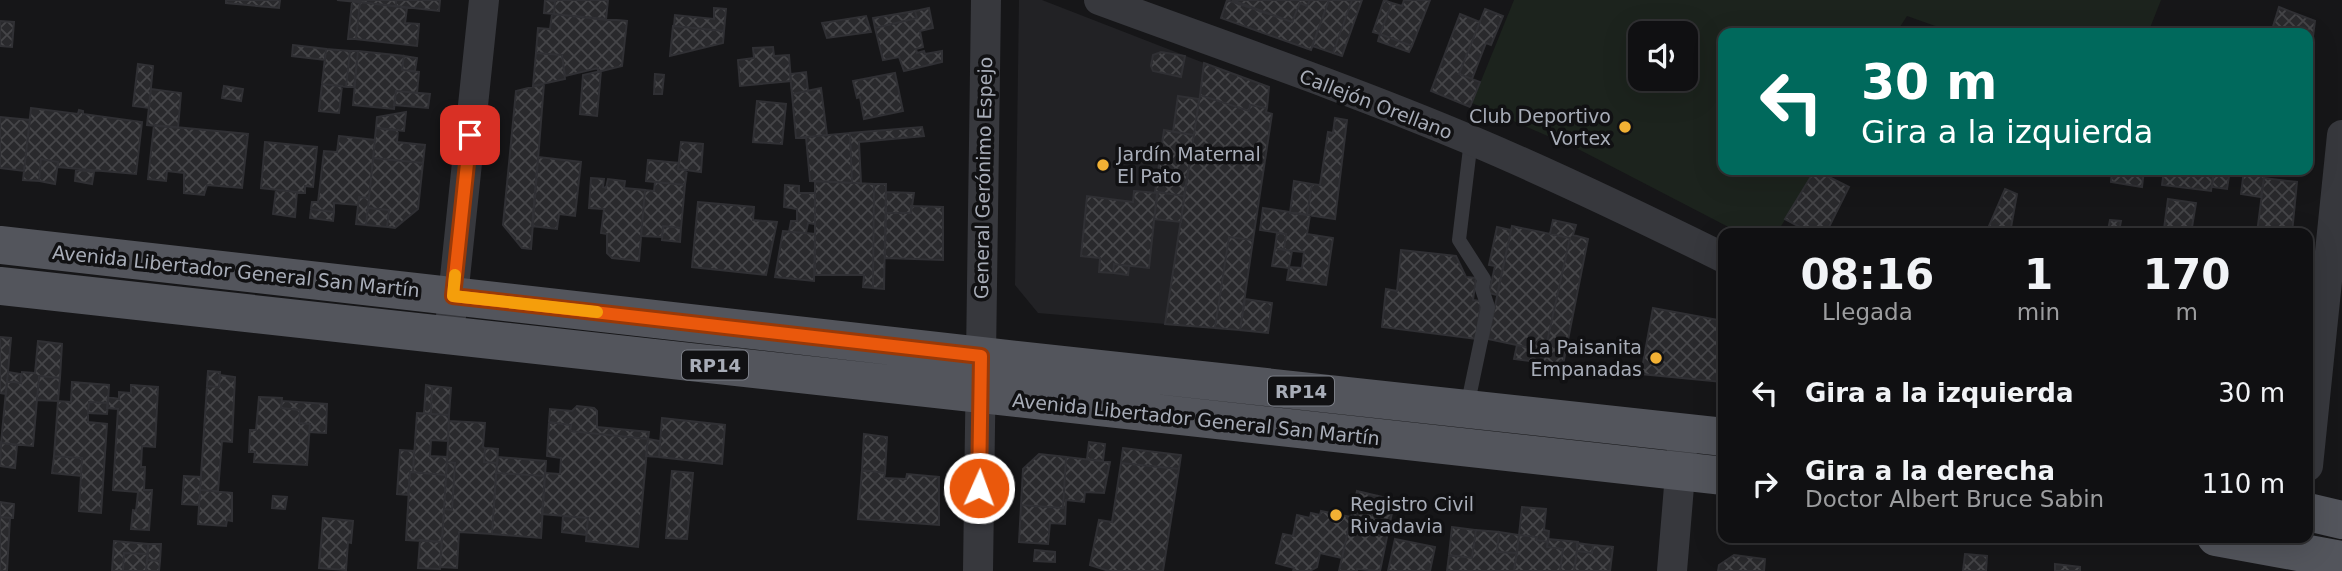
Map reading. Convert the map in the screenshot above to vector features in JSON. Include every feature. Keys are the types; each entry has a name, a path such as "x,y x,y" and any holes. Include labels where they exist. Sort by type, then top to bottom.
{"main road":[{"name":"Avenida Libertador General San Martín","path":"0,245 1718,436"},
{"name":"Avenida Libertador General San Martín","path":"0,286 1718,475"},
{"path":"2313,513 2342,520"},
{"path":"2249,543 2342,560"}],"street":[{"path":"449,334 484,0"},
{"name":"General Gerónimo Espejo","path":"978,571 986,0"},
{"name":"Callejón Orellano","path":"1099,0 1471,140 1621,207 1718,255"},
{"path":"2313,417 2342,135"},
{"path":"1672,571 1684,432"}],"lane":[{"path":"1467,409 1488,307 1482,289 1484,279 1458,240 1471,140"}],"shaded area":[{"name":"Jardín Maternal El Pato","path":"1019,0 1042,0 1204,63 1165,324 1038,313 1015,285"},
{"name":"Club Deportivo Vortex","path":"1514,0 2161,0 2150,28 1941,28 1907,16 1899,28 1718,28 1718,175 1812,175 1780,228 1730,228 1580,150 1472,103"}],"building":[{"path":"226,0 280,0 279,8 226,3"},
{"path":"337,0 396,0 396,6"},
{"path":"396,0 440,0 439,11 396,6"},
{"path":"545,0 555,1 554,14 544,13"},
{"path":"548,0 608,0 606,20 554,14 555,1"},
{"path":"1227,0 1292,22 1300,3 1307,6 1310,0 1329,0 1311,50 1221,18"},
{"path":"1232,0 1310,0 1307,6 1300,3 1292,22"},
{"path":"1329,0 1352,0 1333,53 1312,46"},
{"path":"1352,0 1362,0 1342,56 1333,53"},
{"path":"1384,0 1392,3 1380,34 1373,32"},
{"path":"1404,0 1430,0 1412,46 1380,34 1392,3 1402,6"},
{"path":"352,2 360,2 356,39 348,39"},
{"path":"360,2 407,8 405,23 419,24 417,46 356,39"},
{"path":"2279,7 2315,21 2313,36 2313,28 2273,28"},
{"path":"714,8 726,9 724,31 674,26 675,15 714,19"},
{"path":"929,8 933,28 920,31 923,47 916,49 917,53 924,51 925,54 942,51 942,62 904,71 899,57 883,60 875,28 917,18 915,11"},
{"path":"1485,9 1503,16 1491,45 1486,43 1472,79 1459,74"},
{"path":"915,11 917,18 875,28 873,18"},
{"path":"552,14 627,21 622,66 598,72 598,68 565,76 562,55 536,53 538,28 550,29"},
{"path":"1460,14 1480,22 1459,74 1480,82 1470,107 1431,91"},
{"path":"866,16 871,32 827,38 822,23"},
{"path":"0,21 14,22 12,47 0,46"},
{"path":"673,26 724,31 723,43 670,56"},
{"path":"1380,34 1412,46 1409,52 1378,41"},
{"path":"293,45 326,49 325,60 292,56"},
{"path":"773,47 774,56 789,55 791,81 740,86 738,60 754,58 753,48"},
{"path":"326,49 350,51 346,87 322,84"},
{"path":"350,51 358,51 354,87 346,87"},
{"path":"358,51 404,56 402,70 419,72 417,93 396,91 394,109 353,105"},
{"path":"1161,52 1185,56 1181,77 1153,71 1153,55"},
{"path":"536,53 562,55 565,79 533,86"},
{"path":"404,56 417,58 415,71 402,70"},
{"path":"1204,63 1269,87 1267,108 1250,105 1249,111 1200,95"},
{"path":"138,64 153,66 149,108 133,106"},
{"path":"601,71 597,116 580,114 583,75"},
{"path":"806,72 808,91 792,94 790,74"},
{"path":"895,73 903,111 864,119 860,97 857,98 853,81"},
{"path":"655,74 664,75 662,94 654,94"},
{"path":"322,84 342,86 339,113 319,111"},
{"path":"544,84 531,249 522,248 503,225 516,91"},
{"path":"224,86 243,89 241,101 222,98"},
{"path":"821,88 827,135 796,138 792,94"},
{"path":"151,89 181,93 178,128 147,125"},
{"path":"396,91 430,94 428,108 394,105"},
{"path":"1200,95 1249,111 1250,105 1267,108 1266,112 1272,114 1253,240 1229,237 1215,328 1165,324"},
{"path":"1178,96 1199,99 1194,135 1173,132"},
{"path":"757,101 786,104 782,144 753,142"},
{"path":"31,108 78,114 79,110 83,111 83,114 142,122 136,174 58,167 58,162 41,159 39,181 23,180"},
{"path":"406,112 404,131 376,128 377,117"},
{"path":"0,117 30,120 24,171 0,168"},
{"path":"1335,118 1347,120 1335,219 1307,215 1312,184 1320,185 1328,132 1333,133"},
{"path":"154,125 248,134 242,188 207,185 204,195 184,193 184,173 167,171 166,181 148,179"},
{"path":"922,127 924,136 859,142 861,183 852,183 850,133"},
{"path":"376,128 398,130 397,142 425,145 423,163 373,158"},
{"path":"1164,130 1194,135 1184,196 1155,192"},
{"path":"850,133 852,183 810,181 806,137"},
{"path":"339,136 375,140 369,198 359,197 358,205 334,203 334,212 311,209 312,202 318,202 324,151 337,152"},
{"path":"265,142 317,147 313,187 305,186 305,193 261,188"},
{"path":"681,142 703,144 701,172 678,169"},
{"path":"538,157 581,162 575,216 559,214 557,229 532,226"},
{"path":"373,158 423,163 418,209 395,228 387,227 389,210 368,208"},
{"path":"41,159 58,162 55,184 39,181"},
{"path":"648,160 679,163 678,169 687,170 685,185 646,181"},
{"path":"76,170 94,172 92,184 75,181"},
{"path":"1812,175 1825,175 1849,187 1828,228 1802,228 1785,219"},
{"path":"2112,175 2143,175 2142,187 2111,182"},
{"path":"2163,175 2213,175 2211,191 2162,185"},
{"path":"2213,175 2229,175 2227,189 2212,187"},
{"path":"2243,175 2264,175 2261,197 2241,194"},
{"path":"591,178 604,179 603,187 606,188 608,179 625,181 624,188 645,190 639,261 612,258 607,253 607,234 601,233 604,209 589,208"},
{"path":"2264,178 2297,182 2292,228 2258,228"},
{"path":"815,181 874,184 873,288 863,287 864,275 815,275"},
{"path":"1294,181 1312,184 1307,215 1290,213"},
{"path":"655,182 685,185 681,228 663,226 662,237 641,236 645,190 654,191"},
{"path":"874,184 886,184 884,289 873,288"},
{"path":"785,185 799,186 799,193 815,193 815,224 808,223 806,233 789,232 791,221 797,221 797,209 784,207"},
{"path":"2005,189 2017,194 2011,228 1988,228"},
{"path":"276,190 297,192 295,217 273,214"},
{"path":"1134,191 1157,193 1149,268 1114,264 1113,273 1099,272 1100,258 1081,256 1087,196 1133,202"},
{"path":"886,192 914,193 911,213 886,213"},
{"path":"1158,192 1184,196 1181,222 1154,219"},
{"path":"359,197 369,198 366,225 356,224"},
{"path":"2168,199 2196,203 2192,228 2164,228"},
{"path":"698,202 754,207 753,220 777,222 766,275 692,267"},
{"path":"911,206 943,207 943,260 885,258 886,213 911,213"},
{"path":"368,208 389,210 387,227 366,225"},
{"path":"1263,208 1310,215 1307,234 1333,238 1326,285 1287,280 1289,268 1272,266 1275,248 1284,250 1286,234 1260,230","holes":["1292,251 1304,252 1302,268 1289,267"]},
{"path":"311,209 334,212 333,221 310,218"},
{"path":"1553,220 1576,225 1573,235 1588,239 1563,365 1514,359 1517,345 1545,351 1570,238 1550,234"},
{"path":"2110,220 2121,221 2120,228 2108,228"},
{"path":"663,226 681,228 680,242 662,240"},
{"path":"1512,226 1570,238 1545,351 1488,339"},
{"path":"1497,227 1511,230 1497,295 1489,293 1495,266 1489,265"},
{"path":"783,231 815,234 814,281 775,277"},
{"path":"1277,233 1286,234 1284,250 1275,248"},
{"path":"1229,237 1253,240 1240,330 1215,328"},
{"path":"1401,250 1456,256 1466,277 1476,278 1473,300 1481,301 1476,339 1382,327 1386,289 1397,291"},
{"path":"1114,264 1129,266 1128,275 1113,273"},
{"path":"1245,299 1272,303 1268,333 1240,330"},
{"path":"1653,308 1718,320 1718,382 1641,374"},
{"path":"0,337 11,338 6,394 0,393"},
{"path":"38,341 62,344 60,378 39,376 33,446 1,443 7,381 21,383 22,372 35,373"},
{"path":"208,371 220,372 219,387 207,386"},
{"path":"8,372 21,374 21,383 7,381"},
{"path":"220,375 235,377 232,442 222,441 218,491 200,490 207,386 219,387"},
{"path":"39,376 60,378 58,401 37,400"},
{"path":"72,382 109,385 108,403 89,402 88,413 88,422 107,424 101,513 79,511 82,458 54,456 58,401 71,402"},
{"path":"131,385 158,387 155,447 142,446 144,490 152,490 149,530 131,529 138,492 113,490 118,409 107,408 108,397 119,399 119,392 131,393"},
{"path":"426,385 432,386 431,414 424,413"},
{"path":"432,386 451,388 449,415 431,414"},
{"path":"259,397 282,398 281,408 300,410 299,423 310,424 307,465 254,462 255,452 249,452 250,430 256,430"},
{"path":"282,401 327,404 326,433 309,432 310,424 299,423 300,410 281,408"},
{"path":"89,402 108,403 107,414 88,413"},
{"path":"577,406 594,408 597,411 597,427 649,432 648,439 570,431 571,425 549,422 550,409 572,411"},
{"path":"417,413 449,415 448,441 431,440 430,456 447,457 446,475 413,472"},
{"path":"662,418 725,425 722,464 659,457"},
{"path":"449,421 485,423 484,462 497,463 492,534 459,532 457,568 440,567 444,509 452,510 455,463 447,462"},
{"path":"549,422 571,425 570,431 648,439 638,547 586,541 588,518 542,514 545,473 560,474 561,458 547,456"},
{"path":"864,434 887,437 885,473 862,470"},
{"path":"648,439 660,441 659,457 646,456"},
{"path":"1089,442 1105,444 1103,461 1087,459"},
{"path":"1,443 17,445 15,468 0,466"},
{"path":"485,448 498,449 497,463 484,462"},
{"path":"1123,448 1181,455 1179,469 1121,463"},
{"path":"400,450 414,451 408,495 397,494"},
{"path":"1039,454 1066,457 1063,508 1021,505 1023,469"},
{"path":"54,456 82,458 81,476 52,473"},
{"path":"498,457 546,461 545,476 496,473"},
{"path":"1066,457 1110,462 1104,493 1085,492 1084,502 1066,500 1065,524 1050,523 1048,544 1019,542 1021,505 1063,508"},
{"path":"447,462 455,463 452,510 444,509"},
{"path":"1121,463 1179,469 1163,571 1109,571 1090,565 1099,520 1112,522"},
{"path":"862,470 885,473 884,478 906,479 907,474 939,477 939,525 858,519"},
{"path":"672,471 693,473 687,539 666,538"},
{"path":"410,472 446,475 442,542 406,540"},
{"path":"496,473 545,476 541,538 492,534"},
{"path":"184,476 201,477 199,505 182,504"},
{"path":"200,490 232,493 232,521 227,520 226,526 198,524"},
{"path":"1357,491 1378,496 1376,503 1393,508 1380,571 1339,571"},
{"path":"273,496 287,497 285,509 272,508"},
{"path":"1378,496 1395,500 1393,508 1376,503"},
{"path":"0,502 14,504 13,518 0,517"},
{"path":"1522,507 1546,509 1544,530 1549,531 1548,542 1536,540 1537,537 1519,535"},
{"path":"1321,511 1351,517 1342,558 1320,553 1317,567 1310,571 1293,571 1294,568 1276,563 1283,534 1293,536 1297,515 1310,518 1311,513 1320,515"},
{"path":"563,516 588,518 586,535 562,532"},
{"path":"0,517 10,518 7,571 0,571"},
{"path":"323,518 353,521 346,570 319,568"},
{"path":"1452,527 1476,530 1472,558 1449,555"},
{"path":"1476,530 1499,532 1497,552 1517,553 1514,571 1447,571 1449,555 1472,558"},
{"path":"1499,532 1519,535 1517,553 1497,552"},
{"path":"1519,535 1537,537 1536,540 1548,542 1547,547 1563,549 1560,571 1514,571"},
{"path":"1395,539 1435,547 1430,571 1388,571"},
{"path":"1548,539 1578,542 1574,571 1560,571 1563,549 1547,547"},
{"path":"420,540 442,542 440,569 418,568"},
{"path":"114,541 148,544 148,554 124,553 123,571 112,571"},
{"path":"1577,543 1593,545 1592,553 1577,551"},
{"path":"148,544 161,544 160,561 147,560"},
{"path":"1593,545 1613,547 1610,571 1574,571 1577,551 1592,553"},
{"path":"1035,550 1055,552 1055,562 1034,561"},
{"path":"124,553 148,554 146,571 123,571"},
{"path":"1965,554 1987,556 1986,571 1963,571"},
{"path":"1734,555 1765,559 1764,571 1718,571 1719,565"},
{"path":"147,560 160,561 159,571 146,571"},
{"path":"2055,564 2080,567 2080,571 2055,571"}],"slow traffic":[{"path":"455,275 453,296 597,312"}],"place":[{"name":"Club Deportivo Vortex","path":"1625,127"},
{"name":"Jardín Maternal El Pato","path":"1103,165"},
{"name":"La Paisanita Empanadas","path":"1656,358"},
{"name":"Registro Civil Rivadavia","path":"1336,515"}],"route":[{"path":"470,135 453,296 981,356 979,488"}]}
